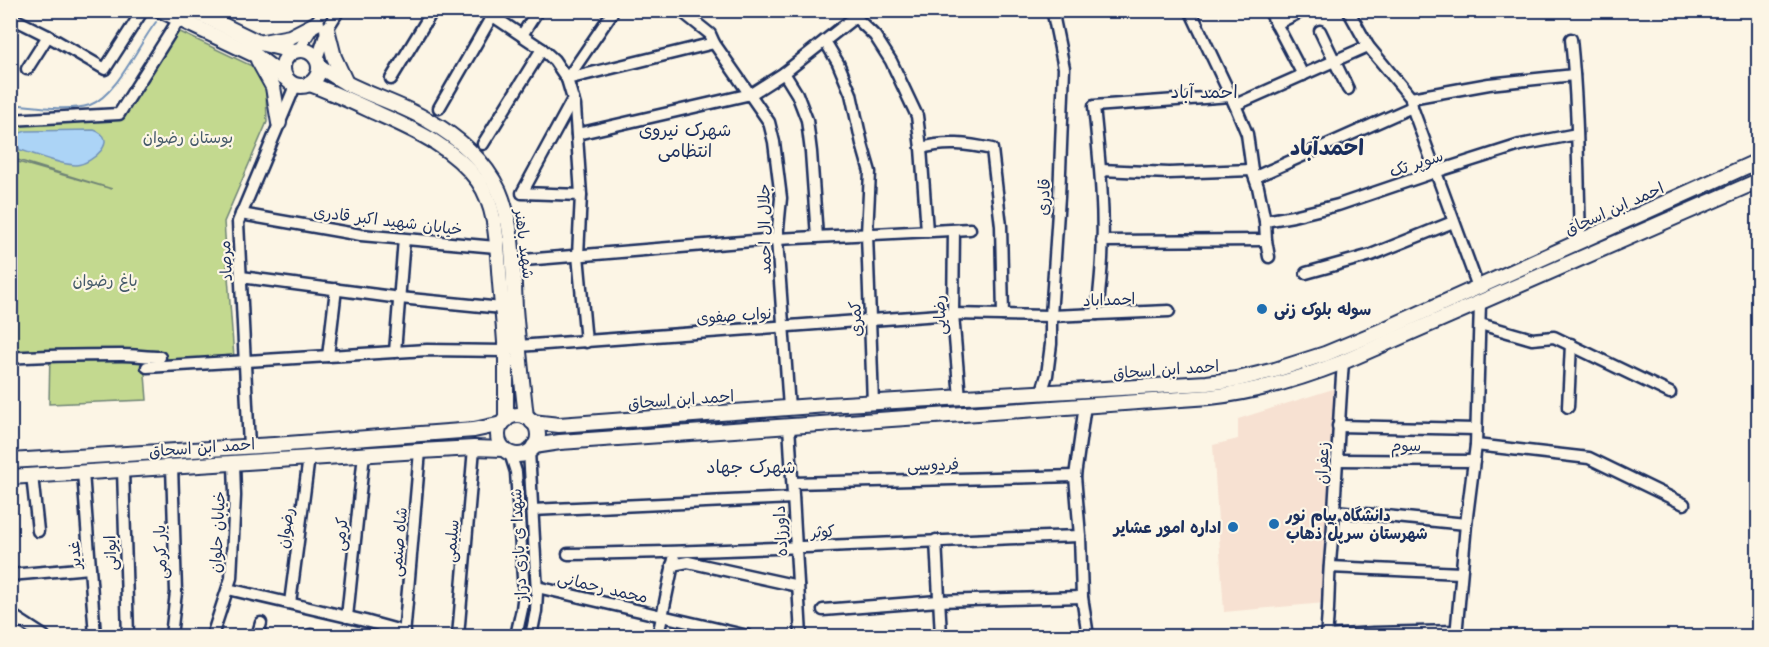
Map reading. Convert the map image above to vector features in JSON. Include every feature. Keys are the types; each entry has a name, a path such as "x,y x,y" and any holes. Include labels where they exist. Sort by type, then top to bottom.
{"main road":[{"path":"160,10 258,49 309,51 318,63 317,76 310,84 300,86 290,81 258,49 192,10"},
{"path":"258,49 323,21 334,57 346,83"},
{"path":"258,49 273,87 279,123"},
{"path":"290,81 282,65 287,55 295,50"},
{"name":"شهید باهنر","path":"318,63 346,83 429,120 476,157 489,174 506,212 498,268 502,308 529,420"},
{"name":"شهید باهنر","path":"310,84 422,134 467,168 479,183 488,199 501,245 512,265 512,348 504,422"},
{"name":"احمد ابن اسحاق","path":"1077,401 1238,380 1325,354 1758,161"},
{"name":"احمد ابن اسحاق","path":"529,420 559,425 960,398 1077,401 1210,397 1243,393 1281,383 1342,362 1758,181"},
{"path":"1699,188 1707,204"},
{"path":"498,268 512,265"},
{"name":"احمد ابن اسحاق","path":"531,449 560,442 789,425 1041,401"},
{"path":"516,416 529,420 537,434 531,449 523,454 507,451 498,434 504,422 516,416"},
{"name":"احمد ابن اسحاق","path":"10,461 474,430 504,422"},
{"name":"احمد ابن اسحاق","path":"10,477 474,448 507,451"}],"street":[{"path":"295,50 323,21 339,10"},
{"path":"391,80 433,10"},
{"path":"522,35 538,10"},
{"name":"جلال ال احمد","path":"680,10 710,34 714,44 769,122 774,142 781,198 777,239 789,408"},
{"name":"قادری","path":"1041,401 1051,344 1064,68 1053,14 1064,10"},
{"path":"1190,10 1247,134 1265,221 1269,257"},
{"path":"1269,10 1303,75"},
{"path":"1276,24 1304,10"},
{"path":"1348,10 1368,46 1411,103 1478,287"},
{"path":"10,17 105,69 141,11"},
{"path":"439,108 488,13 542,49 554,60 567,79 573,99 577,134 581,195 578,255 586,342"},
{"path":"567,79 612,13"},
{"path":"577,134 751,94 784,73 825,41 851,14 875,36 891,61 916,116 921,148 927,231"},
{"path":"10,120 119,114 179,19"},
{"path":"318,63 323,21"},
{"path":"1320,31 1348,89"},
{"path":"27,69 48,36"},
{"path":"1571,39 1575,75 1580,241"},
{"name":"کمری","path":"825,41 838,63 850,94 870,172 867,234 873,404"},
{"path":"567,79 714,44"},
{"path":"1097,314 1102,258 1101,170 1094,106 1233,100 1303,75 1368,46"},
{"path":"483,144 542,49"},
{"path":"784,73 797,94 807,120 817,237"},
{"path":"1101,170 1254,174 1411,103 1489,84 1575,75"},
{"name":"مرصاد","path":"249,446 238,222 279,123 290,81"},
{"path":"573,99 522,193 581,195"},
{"name":"سوپر تک","path":"1265,221 1338,205 1520,146 1577,134"},
{"path":"921,148 935,144 962,143 992,149 1001,226 1003,315"},
{"name":"خیابان شهید اکبر قادری","path":"241,214 361,235 501,245"},
{"path":"1306,273 1371,255 1453,222"},
{"path":"512,265 578,255 777,239 970,229"},
{"name":"رضایی","path":"954,230 953,314 960,398"},
{"path":"395,352 404,239"},
{"path":"1102,241 1266,240"},
{"path":"241,277 400,298 502,308"},
{"path":"328,356 336,289"},
{"path":"1326,636 1456,634 1476,445 1480,303"},
{"name":"احمداباد","path":"1003,315 1051,316 1169,311"},
{"name":"نواب صفوی","path":"147,367 395,352 512,348 953,314 1003,315"},
{"path":"1480,324 1532,339 1554,337 1670,393"},
{"path":"1568,407 1571,344"},
{"path":"10,358 101,354 160,357"},
{"name":"زعفران","path":"1326,636 1342,362"},
{"path":"1077,401 1075,476 1082,597 1088,636"},
{"name":"داورزاده","path":"789,425 801,636"},
{"path":"1338,426 1476,429"},
{"path":"1476,445 1590,458 1684,504"},
{"name":"سلیمی","path":"458,636 474,448"},
{"name":"شهدا ی بازی دراز","path":"531,449 537,587 536,611 531,636"},
{"name":"شاه صنمی","path":"405,634 420,451"},
{"name":"شهدا ی بازی دراز","path":"507,451 516,472 524,593 516,636"},
{"name":"کرمی","path":"347,617 364,454"},
{"name":"رضوان","path":"290,603 309,457"},
{"name":"سوم","path":"1337,460 1474,461"},
{"name":"خیابان حلوان","path":"212,636 231,578 235,496 234,462"},
{"name":"یار کرمی","path":"171,636 176,592 172,466"},
{"name":"ایوانی","path":"123,469 128,636"},
{"name":"غدیر","path":"83,472 95,636"},
{"path":"32,475 38,531"},
{"name":"فردوسی","path":"793,483 1075,476"},
{"path":"532,510 794,498"},
{"path":"1335,511 1466,524"},
{"name":"کوثر","path":"568,554 1080,536"},
{"path":"936,540 940,636"},
{"path":"658,636 675,552"},
{"path":"672,565 688,562 798,586"},
{"path":"10,575 90,567"},
{"path":"1330,567 1461,573"},
{"name":"محمد رحمانی","path":"537,587 748,636"},
{"path":"228,589 347,617 405,634"},
{"path":"823,610 938,601 1082,597"},
{"path":"10,614 44,636"},
{"path":"257,636 261,623"}],"shaded area":[{"name":"دانشگاه پیام نور شهرستان سرپل ذهاب","path":"1333,389 1336,394 1325,603 1224,612 1213,445 1238,439 1238,419"}],"green space":[{"name":"باغ رضوان","path":"176,30 254,67 266,90 267,122 224,222 234,358 144,362 147,400 49,404 50,351 11,353 11,160 112,189 11,158 11,124 121,118"}],"water":[{"path":"94,130 102,134 105,139 104,145 96,156 76,165 69,165 20,150 16,141 20,133 26,131"}],"waterway":[{"path":"10,104 71,108 90,105 100,100 118,80 156,22"}],"place":[{"name":"سوله بلوک زنی","path":"1262,309"},
{"name":"دانشگاه پیام نور شهرستان سرپل ذهاب","path":"1274,524"},
{"name":"اداره امور عشایر","path":"1233,527"}],"district":[{"name":"احمد آباد","path":"1204,92"},
{"name":"شهرک نیروی انتظامی","path":"685,140"},
{"name":"احمدآباد","path":"1327,147"},
{"name":"شهرک جهاد","path":"751,467"}],"park label":[{"name":"بوستان رضوان","path":"188,137"}]}
